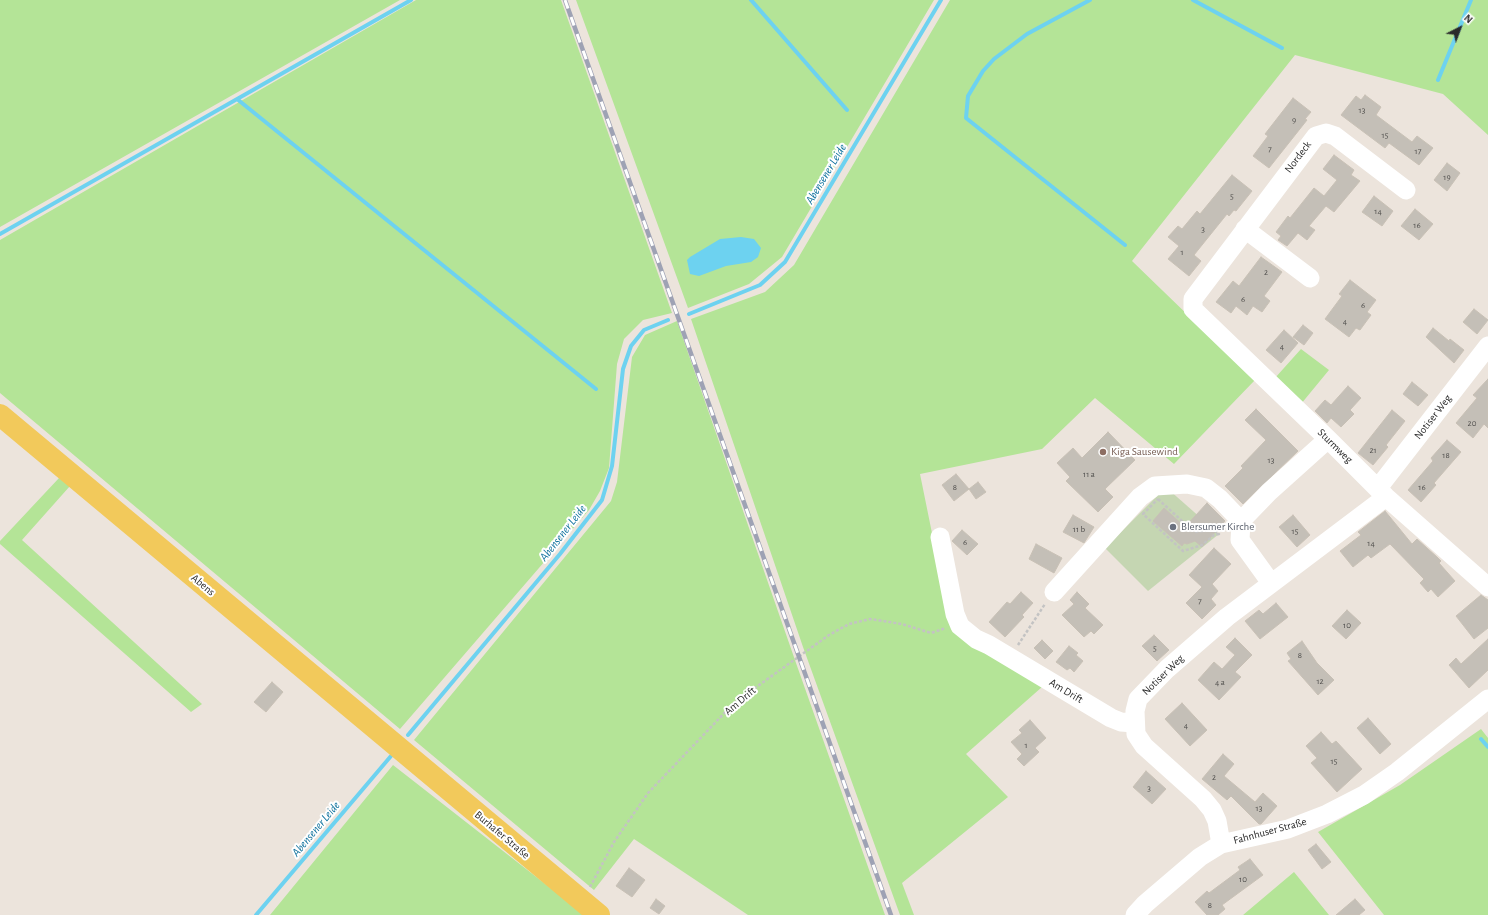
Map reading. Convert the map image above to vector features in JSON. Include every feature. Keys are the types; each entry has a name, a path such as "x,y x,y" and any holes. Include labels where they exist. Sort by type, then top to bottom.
{"main road":[{"name":"Abens","path":"0,415 405,754"},
{"name":"Burhafer Straße","path":"405,754 599,915"}],"street":[{"name":"Nordeck","path":"1193,299 1310,141 1322,133 1335,136 1406,190"},
{"path":"1245,229 1310,278"},
{"name":"Sturmweg","path":"1193,299 1193,309 1197,314 1382,492 1488,586"},
{"name":"Notiser Weg","path":"1134,723 1138,699 1149,687 1222,621 1382,492 1488,346"},
{"path":"1270,583 1240,540 1241,521 1269,492 1328,439"},
{"path":"1054,592 1140,497 1155,486 1187,484 1206,488 1220,499 1241,521"},
{"path":"940,537 955,614 960,626"},
{"name":"Am Drift","path":"960,626 976,639 1111,718 1121,722 1134,723"},
{"name":"Fahnhuser Straße","path":"1135,915 1145,904 1200,857 1220,844 1288,829 1327,814 1364,796 1403,768 1488,699"},
{"path":"1134,723 1136,734 1144,746 1203,799 1212,810 1217,821 1220,844"}],"path":[{"path":"1158,499 1194,532 1214,530 1219,534 1214,535 1202,545 1183,551 1143,514 1158,499"},
{"path":"1010,658 1036,615 1054,592"},
{"name":"Am Drift","path":"587,892 614,842 648,793 734,703 799,656 829,635 849,624 870,619 902,624 931,633 945,628 960,626"}],"green space":[{"path":"0,0 400,0 0,227"},
{"path":"416,0 561,0 672,313 643,320 624,339 617,364 609,468 600,491 589,510 400,729 0,393 0,240"},
{"path":"576,0 934,0 782,257 749,284 688,308"},
{"path":"950,0 1488,0 1488,135 1443,94 1295,55 1132,261 1255,380 1174,464 1095,398 1042,449 920,474 948,612 1042,687 966,754 1008,797 902,883 914,915 900,915 803,647 691,319 765,292 794,265"},
{"path":"677,321 885,915 748,915 634,839 594,890 414,740 611,501 617,482 632,357 645,335"},
{"path":"1301,349 1329,370 1301,404 1275,378"},
{"path":"59,478 70,486 22,540 202,704 191,712 0,544 0,541"},
{"path":"1164,489 1168,489 1219,534 1148,591 1105,548"},
{"path":"1481,729 1488,738 1488,915 1384,915 1318,832 1400,785"},
{"path":"393,765 585,915 270,915"},
{"path":"1294,872 1329,915 1243,915"}],"water":[{"path":"741,237 754,239 761,248 758,257 751,262 726,266 699,276 690,274 687,260 690,257 720,239"}],"building":[{"path":"1365,95 1381,107 1376,115 1412,142 1417,136 1433,148 1419,165 1389,143 1385,148 1341,115 1356,96 1361,100"},
{"path":"1293,98 1311,112 1305,119 1307,120 1269,168 1253,156 1268,136 1265,134"},
{"path":"1334,155 1354,170 1351,175 1360,181 1334,212 1326,206 1309,226 1315,230 1307,240 1298,233 1287,246 1278,240 1281,236 1276,232 1288,216 1290,218 1314,188 1324,196 1337,180 1323,169"},
{"path":"1447,163 1460,173 1447,191 1434,180"},
{"path":"1232,175 1252,191 1236,211 1234,210 1229,216 1227,214 1194,255 1201,261 1189,276 1168,259 1179,246 1168,237 1178,226 1182,229 1197,211 1200,214"},
{"path":"1374,196 1393,211 1382,226 1362,212"},
{"path":"1415,209 1433,224 1419,240 1401,226"},
{"path":"1261,257 1282,272 1264,296 1270,301 1262,312 1253,306 1247,315 1236,306 1231,313 1216,302 1233,281 1239,286"},
{"path":"1350,280 1376,300 1367,312 1371,315 1360,330 1356,328 1349,337 1325,319 1342,296 1339,294"},
{"path":"1474,309 1488,320 1477,334 1463,322"},
{"path":"1303,325 1313,333 1304,345 1293,337"},
{"path":"1433,328 1449,341 1450,339 1464,350 1454,363 1426,337"},
{"path":"1284,330 1298,343 1281,363 1266,350"},
{"path":"1488,379 1488,428 1484,424 1473,438 1456,423 1477,398 1473,395"},
{"path":"1412,382 1428,395 1418,406 1403,394"},
{"path":"1348,386 1361,398 1350,410 1354,414 1341,427 1331,418 1327,423 1315,411 1325,400 1331,405"},
{"path":"1256,409 1298,451 1243,504 1225,486 1243,468 1241,466 1266,440 1245,420"},
{"path":"1392,410 1405,421 1386,445 1388,447 1373,465 1358,453"},
{"path":"1108,432 1135,460 1105,489 1113,497 1098,512 1066,481 1070,477 1057,463 1073,448 1082,458"},
{"path":"1447,440 1461,452 1434,483 1436,485 1421,502 1408,490 1433,461 1431,458"},
{"path":"956,474 969,489 954,501 942,485"},
{"path":"978,482 986,492 976,499 969,489"},
{"path":"1207,503 1225,521 1202,547 1195,541 1187,544 1184,543 1182,546 1153,521 1164,508 1185,527"},
{"path":"1385,511 1412,544 1417,539 1441,561 1439,563 1455,581 1438,597 1431,589 1428,592 1420,583 1424,579 1390,544 1371,558 1368,555 1353,567 1340,551 1361,535 1358,532"},
{"path":"1073,515 1094,527 1084,543 1063,532"},
{"path":"1293,515 1310,535 1297,547 1279,527"},
{"path":"962,530 978,544 967,555 952,541"},
{"path":"1036,544 1062,558 1054,573 1029,559"},
{"path":"1214,548 1231,564 1212,584 1218,591 1211,599 1216,605 1202,619 1186,603 1202,587 1189,575"},
{"path":"1021,592 1033,603 1022,615 1024,617 1005,637 989,622 1007,602 1010,604"},
{"path":"1077,592 1089,604 1085,608 1103,625 1094,634 1091,631 1084,637 1062,615 1074,604 1070,600"},
{"path":"1481,595 1488,600 1488,628 1474,639 1456,616"},
{"path":"1276,603 1288,617 1260,639 1245,621 1259,610 1263,614"},
{"path":"1347,610 1361,623 1346,639 1332,626"},
{"path":"1154,635 1169,650 1157,661 1142,646"},
{"path":"1235,638 1252,655 1235,672 1241,677 1219,700 1198,680 1214,662 1222,669 1235,655 1226,647"},
{"path":"1488,639 1488,670 1469,688 1449,665 1456,658 1461,664"},
{"path":"1042,640 1053,651 1045,659 1034,648"},
{"path":"1302,641 1317,663 1334,680 1318,695 1288,661 1291,659 1287,653"},
{"path":"1069,646 1078,653 1076,655 1083,661 1074,672 1070,668 1067,670 1056,662"},
{"path":"272,682 283,692 266,712 254,702"},
{"path":"1182,703 1207,730 1190,746 1165,719"},
{"path":"1368,718 1391,744 1380,754 1357,728"},
{"path":"1030,720 1046,738 1035,748 1039,752 1024,766 1017,759 1022,754 1011,742 1022,733 1019,730"},
{"path":"1321,732 1332,744 1336,741 1362,769 1337,792 1311,763 1317,758 1306,746"},
{"path":"1223,754 1234,764 1224,776 1255,802 1263,793 1277,806 1261,824 1259,824 1231,796 1227,800 1202,779"},
{"path":"1146,771 1166,789 1152,804 1133,787"},
{"path":"1316,844 1331,862 1322,869 1308,850"},
{"path":"1250,859 1263,875 1222,905 1225,909 1218,915 1207,915 1195,902 1207,891 1209,893 1240,870 1238,867"},
{"path":"629,868 645,880 632,897 616,886"},
{"path":"656,899 665,906 659,914 650,908"},
{"path":"1355,899 1365,910 1359,915 1336,915"}],"waterway":[{"path":"0,234 411,0"},
{"path":"751,0 847,110"},
{"name":"Abensener Leide","path":"689,314 760,285 785,262 941,0"},
{"path":"1090,0 1027,34 994,59 983,71 968,96 966,118 1125,245"},
{"path":"1193,0 1282,48"},
{"path":"1438,80 1471,0"},
{"path":"237,99 596,389"},
{"name":"Abensener Leide","path":"408,735 560,554 602,500 612,466 623,369 631,346 644,330 668,320"},
{"path":"1481,739 1488,747"},
{"name":"Abensener Leide","path":"256,915 391,756"}],"railway":[{"path":"565,0 891,915"}],"place":[{"name":"Kiga Sausewind","path":"1103,452"},
{"name":"Blersumer Kirche","path":"1173,527"}]}
